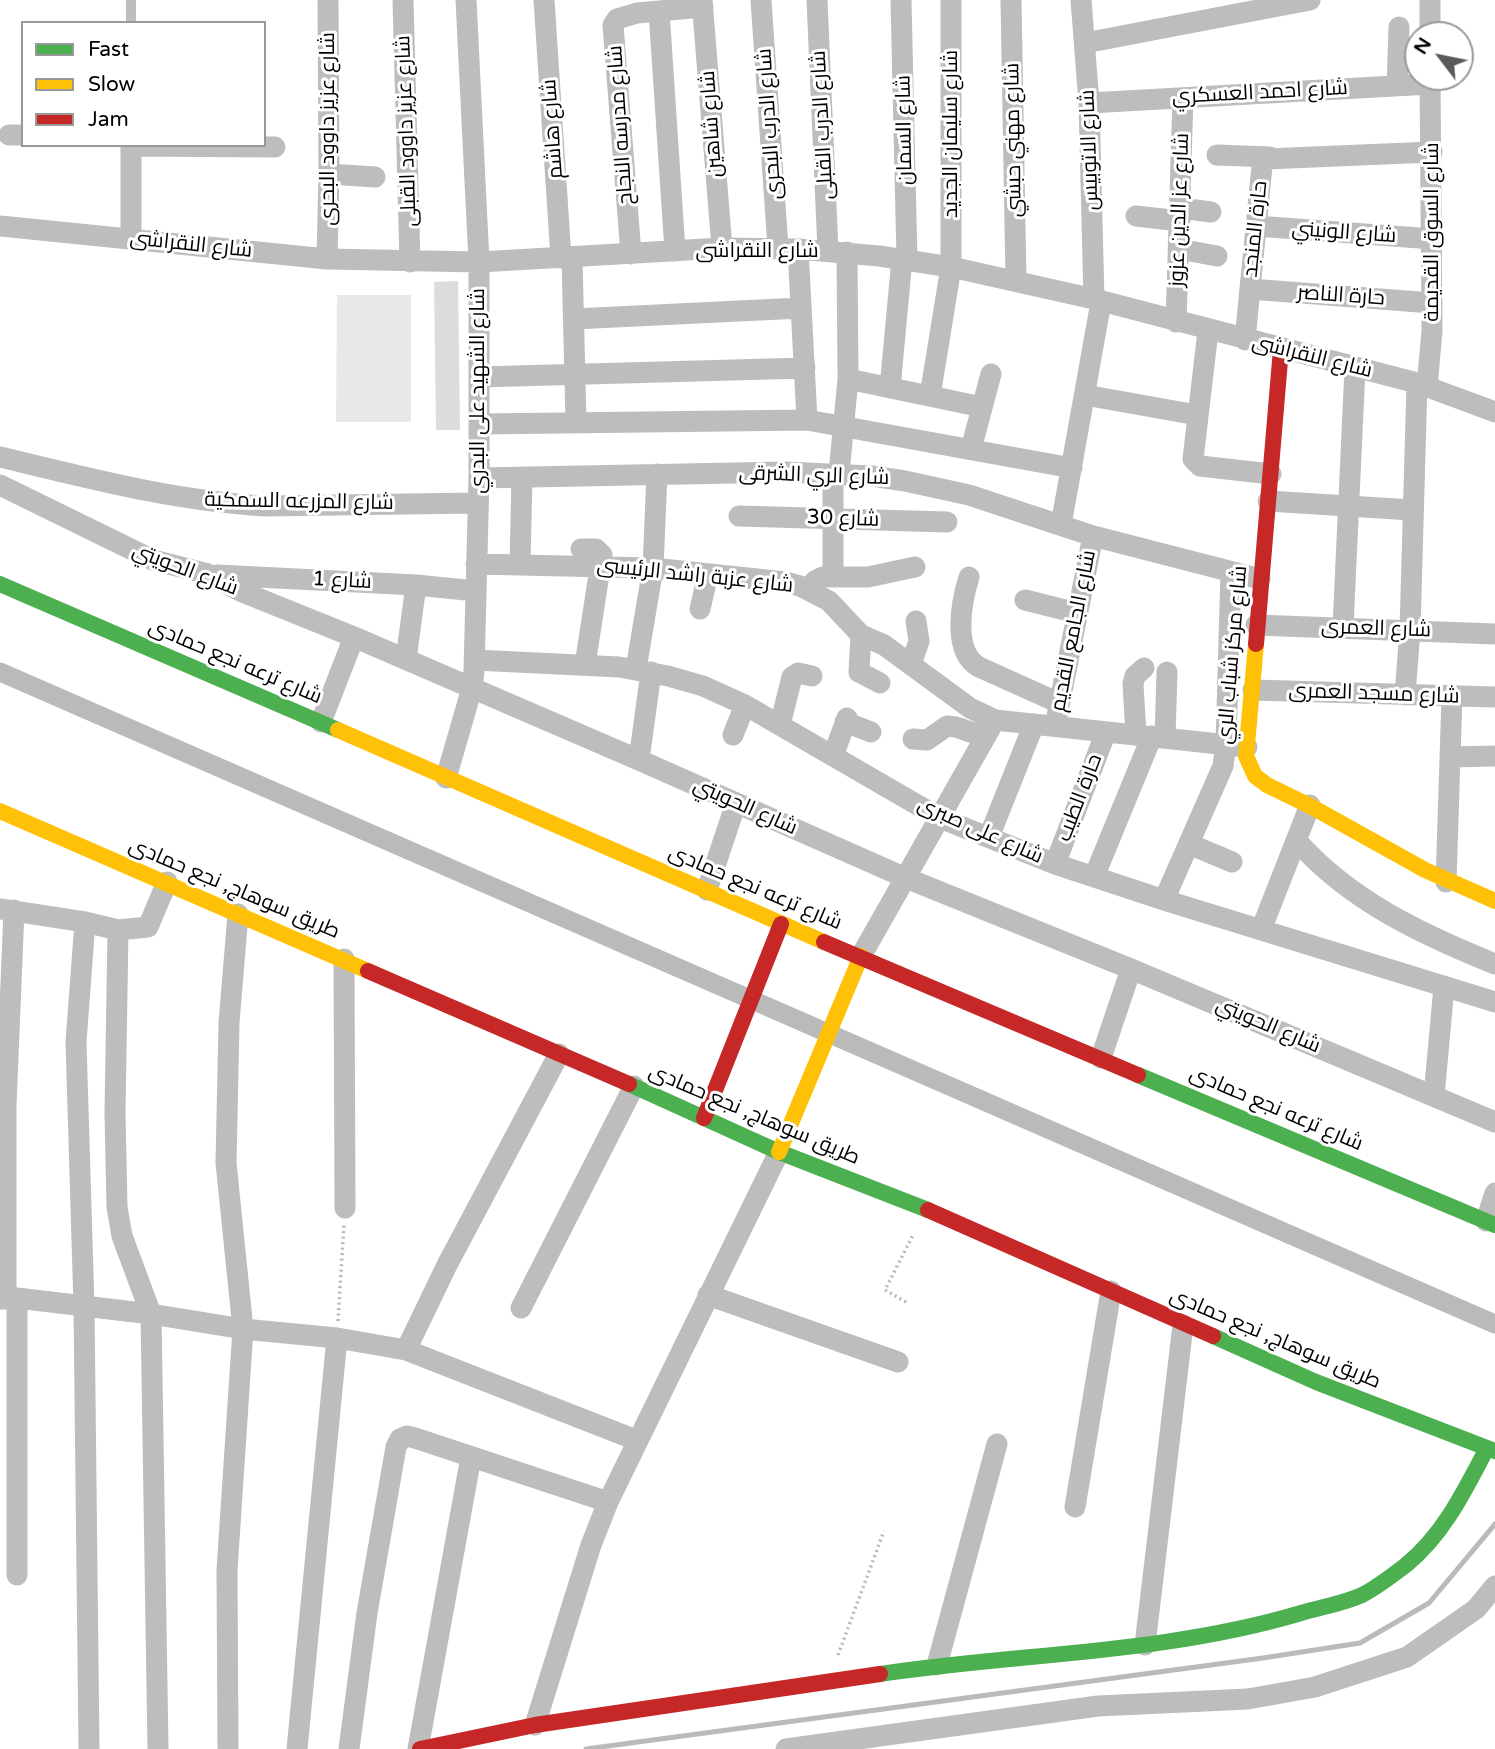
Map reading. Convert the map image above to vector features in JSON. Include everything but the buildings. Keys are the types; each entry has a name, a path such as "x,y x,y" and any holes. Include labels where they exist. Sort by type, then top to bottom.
{"street":[{"name":"شارع عزيز داوود البحرى","path":"327,259 328,0"},
{"name":"شارع عزيز داوود القبلى","path":"403,0 410,262"},
{"name":"شارع الشهيد على البدري","path":"446,778 472,688 480,478 479,262 466,0"},
{"name":"شارع هاشم","path":"544,0 573,319 576,422"},
{"name":"شارع الدرب البحرى","path":"761,0 788,249 802,309 807,420"},
{"name":"شارع الدرب القبلى","path":"817,0 848,379 836,473 833,576"},
{"name":"شارع السمان","path":"890,388 904,260 901,0"},
{"name":"شارع سليمان الجديد","path":"930,396 951,267 951,0"},
{"name":"شارع مهني حبشي","path":"1011,0 1016,280"},
{"name":"شارع الاتوبيس","path":"1061,526 1085,396 1097,301 1089,103 1081,0"},
{"path":"1085,43 1310,0"},
{"path":"1430,0 1430,21"},
{"path":"637,7 659,11 703,4"},
{"name":"شارع شاهين","path":"703,4 722,248"},
{"name":"شارع مدرسه النجاح","path":"631,254 613,29 617,19 637,7"},
{"path":"659,11 675,251"},
{"path":"1397,86 1399,27"},
{"name":"شارع احمد العسكري","path":"1089,103 1404,85"},
{"name":"شارع السوق القديمة","path":"1405,695 1410,630 1412,510 1432,303 1430,91"},
{"name":"شارع عز الدين عزوز","path":"1176,322 1183,98"},
{"path":"266,146 275,146"},
{"path":"131,147 131,239"},
{"name":"حارة المنجد","path":"1245,340 1262,166 1266,159 1432,152"},
{"path":"1217,155 1270,157"},
{"path":"329,174 375,177"},
{"path":"1136,216 1211,212"},
{"name":"شارع النقراشى","path":"0,226 327,259 410,262 479,262 722,248 837,251 951,267 1016,280 1422,385 1495,412"},
{"name":"شارع الونيني","path":"1256,226 1433,239"},
{"path":"1179,249 1217,256"},
{"name":"حارة الناصر","path":"1250,289 1432,303"},
{"path":"573,319 802,309"},
{"path":"1208,331 1192,454 1195,463 1205,467 1270,474"},
{"name":"شارع مركز شباب الري","path":"1281,349 1256,625 1253,690 1237,745 1254,775 1262,781 1446,882 1495,901"},
{"path":"479,377 805,368"},
{"path":"1343,627 1355,368"},
{"path":"971,449 991,374"},
{"path":"848,379 982,407"},
{"path":"1085,396 1197,415"},
{"path":"480,424 807,420 1072,468"},
{"name":"شارع المزرعه السمكية","path":"0,457 162,495 230,504 265,506 477,503"},
{"name":"شارع الري الشرقى","path":"480,478 836,473 894,479 937,487 1093,536 1260,579"},
{"path":"639,760 657,474"},
{"path":"520,564 523,477"},
{"name":"شارع الحويتي","path":"0,485 153,560 208,574 240,591 406,659 906,878 1495,1122"},
{"path":"1268,501 1412,510"},
{"name":"شارع 30","path":"739,516 947,522"},
{"name":"شارع الجامع القديم","path":"989,837 1044,725 1059,703 1093,536"},
{"path":"581,549 600,551 602,565 585,664"},
{"name":"شارع عزبة راشد الرئيسى","path":"476,564 602,565 785,582 829,601 861,635 884,645 970,708 990,729 1044,725 1237,745"},
{"path":"808,590 819,578 868,577 915,567"},
{"path":"1164,900 1218,780 1237,745 1231,572"},
{"name":"شارع 1","path":"208,574 415,585 476,591"},
{"path":"700,609 708,574"},
{"path":"969,577 961,617 964,652 969,660 1059,703"},
{"name":"شارع ترعه نجع حمادى","path":"0,584 781,924 1491,1223"},
{"path":"406,659 415,585"},
{"path":"1025,600 1077,613"},
{"path":"911,665 919,641 916,621"},
{"name":"شارع العمرى","path":"1256,625 1495,634"},
{"path":"861,635 859,671 880,683"},
{"path":"321,722 354,637"},
{"name":"شارع على صبرى","path":"475,660 585,664 643,670 703,686 745,705 940,818 1055,864 1495,1002"},
{"path":"1144,668 1135,676 1133,684 1151,736"},
{"path":"1094,877 1151,736 1167,672"},
{"path":"780,725 792,677 798,673 812,676"},
{"name":"شارع مسجد العمرى","path":"1253,690 1495,697"},
{"path":"1446,882 1452,696"},
{"path":"733,735 745,705"},
{"path":"833,756 846,720 871,732"},
{"path":"522,1732 608,1502 779,1152 861,956 990,729 947,726 927,740 913,739"},
{"name":"حارة الطيب","path":"1055,864 1105,732"},
{"path":"1450,757 1495,757"},
{"path":"707,890 736,803"},
{"path":"1261,930 1310,806"},
{"name":"طريق سوهاج, نجع حمادى","path":"0,811 634,1086 779,1152 926,1209 1316,1382 1491,1449"},
{"path":"1296,840 1339,881 1380,910 1430,936 1495,964"},
{"path":"1189,844 1232,862"},
{"path":"17,1575 7,1299 7,909 118,930 148,927 167,882"},
{"path":"228,1749 227,1570 243,1329 226,1163 229,1023 239,914"},
{"path":"85,922 76,1042 84,1306 89,1749"},
{"path":"704,1118 781,924"},
{"path":"118,930 115,1114 117,1207 122,1236 151,1314 158,1749"},
{"path":"344,960 345,1208"},
{"path":"1101,1058 1131,969"},
{"path":"1434,1096 1444,987"},
{"path":"406,1350 447,1265 559,1054"},
{"path":"521,1308 634,1086"},
{"path":"1491,1223 1495,1193"},
{"path":"1075,1507 1111,1291"},
{"path":"708,1295 898,1362"},
{"path":"7,1299 151,1314 243,1329 337,1338 406,1350 636,1440"},
{"path":"1145,1645 1183,1325"},
{"path":"298,1749 337,1338"},
{"path":"349,1749 367,1613 396,1447 400,1439 407,1436 608,1502"},
{"path":"937,1665 998,1444"},
{"path":"471,1457 419,1749 937,1665 1145,1645 1254,1627 1362,1595 1406,1565 1433,1539 1491,1449"},
{"path":"786,1749 1098,1706 1248,1699 1315,1687 1407,1657 1476,1609 1494,1591"}],"lane":[{"path":"131,0 131,21"}],"path":[{"path":"337,1338 345,1208"},
{"path":"906,1303 885,1290 926,1209"},
{"path":"827,1684 884,1531"}],"shaded area":[{"path":"337,295 411,295 411,422 336,422"}],"waterway":[{"path":"0,672 1495,1324"},
{"path":"586,1749 1360,1643 1429,1603 1495,1524"}],"traffic: fast":[{"path":"0,584 338,730"},
{"path":"1138,1075 1495,1225"},
{"path":"629,1084 779,1152 928,1210"},
{"path":"1213,1336 1316,1382 1495,1451"},
{"path":"880,1674 1197,1637 1249,1627 1355,1598 1401,1569 1432,1540 1452,1511 1487,1448"}],"traffic: slow":[{"path":"1256,644 1246,756 1255,776 1425,870 1495,901"},
{"path":"338,730 824,942"},
{"path":"0,811 368,971"},
{"path":"779,1152 861,956"}],"traffic: jam":[{"path":"1256,644 1281,349"},
{"path":"704,1118 781,924"},
{"path":"824,942 1138,1075"},
{"path":"368,971 629,1084"},
{"path":"928,1210 1213,1336"},
{"path":"420,1749 535,1725 880,1674"}]}
